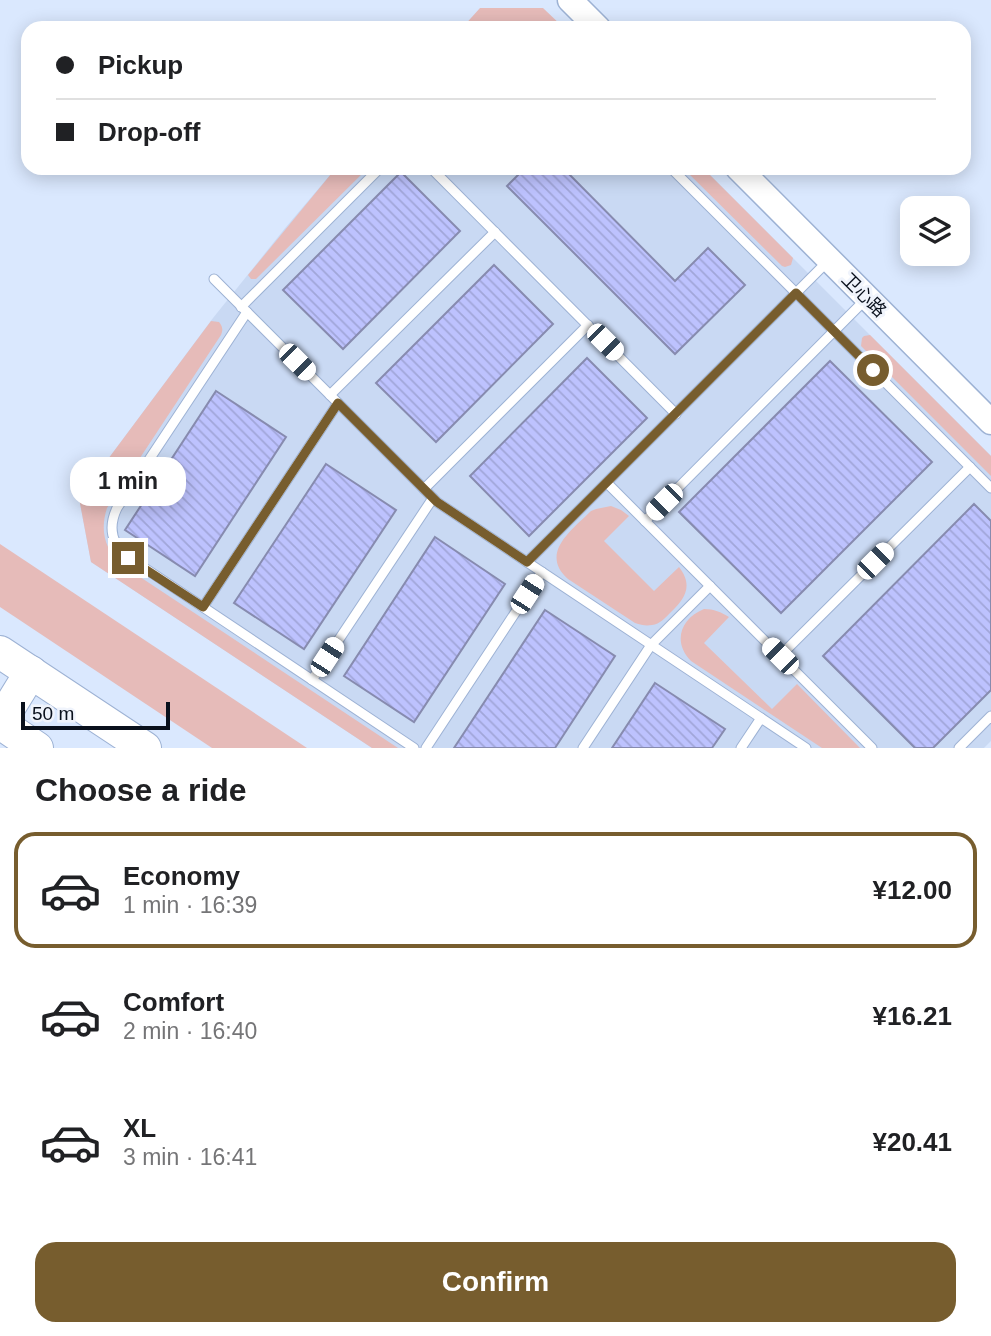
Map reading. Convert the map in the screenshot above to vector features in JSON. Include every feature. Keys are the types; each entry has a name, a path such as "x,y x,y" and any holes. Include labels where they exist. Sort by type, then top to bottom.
{"highway":[{"path":"0,652 145,748"},
{"path":"30,673 0,723 37,748"}],"street":[{"path":"570,0 591,21"},
{"name":"卫心路","path":"745,175 991,422"}],"lane":[{"path":"373,175 244,309 117,508 111,526 120,551 414,748"},
{"path":"438,175 676,414"},
{"path":"678,175 991,488"},
{"path":"330,395 495,232"},
{"path":"527,562 830,260"},
{"path":"214,279 433,498 806,748"},
{"path":"645,521 867,298"},
{"path":"424,489 587,325"},
{"path":"203,607 338,403"},
{"path":"780,656 970,467"},
{"path":"607,483 872,748"},
{"path":"312,680 433,498"},
{"path":"426,748 541,572"},
{"path":"583,748 651,645 710,586"},
{"path":"959,748 991,716"},
{"path":"741,748 761,718"}],"shaded area":[{"path":"480,8 543,8 557,21 468,21"},
{"path":"330,175 710,175 991,456 991,741 984,748 372,748 91,562 79,498 213,318"},
{"path":"330,175 361,175 256,279 251,279 248,275"},
{"path":"690,175 710,175 793,258 791,265 782,266"},
{"path":"211,321 219,322 221,335 107,508 104,531 107,546 122,565 398,748 372,748 91,562 79,498"},
{"path":"870,335 991,456 991,476 861,346 862,338"},
{"path":"611,506 629,516 604,541 654,591 679,567 686,580 686,591 681,602 655,624 635,623 568,579 560,569 558,551 568,534 591,511"},
{"path":"0,544 307,748 212,748 0,607"},
{"path":"704,609 729,617 704,643 772,709 797,684 860,748 822,748 691,661 682,646 682,631 690,618"}],"building":[{"path":"398,175 404,175 460,231 343,349 283,290"},
{"path":"518,175 570,175 675,281 708,248 745,285 675,354 507,186"},
{"path":"494,265 553,324 436,442 376,383"},
{"path":"587,358 647,418 529,536 470,476"},
{"path":"830,361 932,462 781,613 679,512"},
{"path":"216,391 286,437 195,576 125,530"},
{"path":"326,464 396,510 304,649 234,603"},
{"path":"974,504 991,521 991,690 933,748 915,748 823,656"},
{"path":"435,537 505,584 414,722 344,676"},
{"path":"545,610 615,656 555,748 454,748"},
{"path":"655,683 725,729 712,748 612,748"}],"route":[{"path":"128,558 203,607 338,403 437,502 527,562 796,293 873,370"}]}
